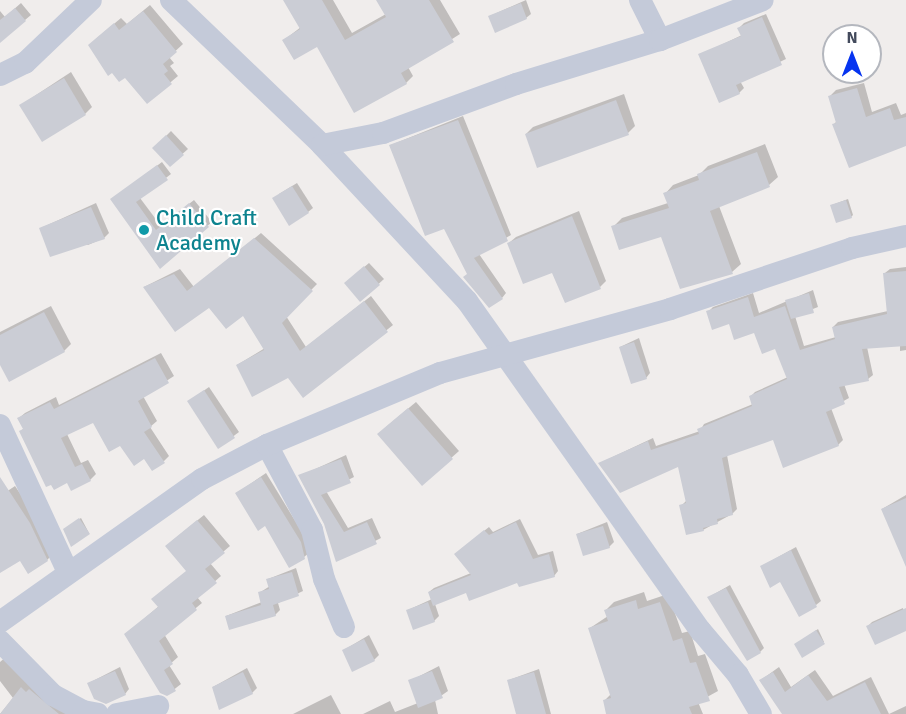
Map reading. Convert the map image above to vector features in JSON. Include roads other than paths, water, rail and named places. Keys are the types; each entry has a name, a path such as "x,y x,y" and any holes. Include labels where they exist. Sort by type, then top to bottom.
{"street":[{"path":"0,75 25,63 91,0"},
{"path":"171,0 322,145 467,301 502,354 701,630 738,675 761,714"},
{"path":"640,0 660,40"},
{"path":"322,145 383,133 516,84 660,40 763,0"},
{"path":"0,622 202,479 267,445 440,373 670,309 852,248 906,236"},
{"path":"0,425 68,572"},
{"path":"267,445 312,530 324,579 344,627"},
{"path":"0,641 53,695 83,711 98,714"},
{"path":"117,714 158,706"}],"place":[{"name":"Child Craft Academy","path":"144,230"}]}
